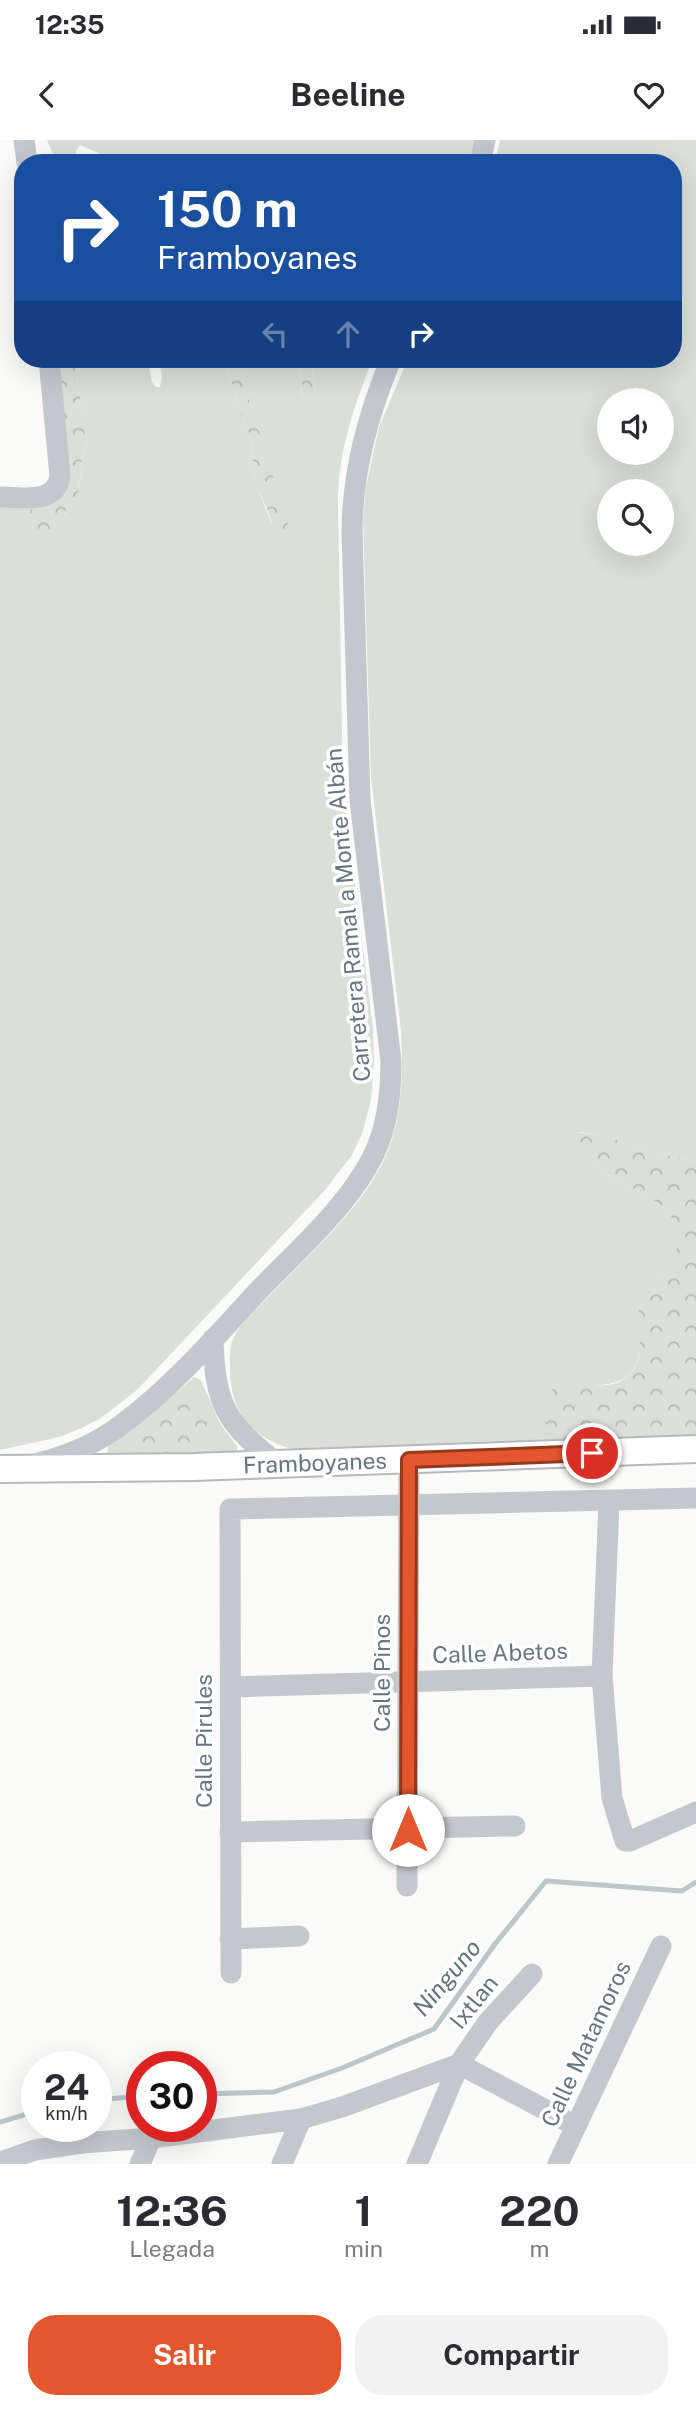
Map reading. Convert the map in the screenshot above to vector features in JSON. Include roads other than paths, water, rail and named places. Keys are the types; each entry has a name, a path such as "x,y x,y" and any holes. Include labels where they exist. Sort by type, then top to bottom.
{"main road":[{"name":"Framboyanes","path":"9,1469 278,1464 696,1449"}],"street":[{"path":"0,497 44,496 51,494 59,484 50,368"},
{"name":"Carretera Ramal a Monte Albán","path":"9,1469 82,1449 121,1425 158,1394 316,1230 352,1188 374,1154 386,1117 391,1061 360,800 352,530 355,477 362,443 370,412 387,368"},
{"path":"213,1339 214,1368 220,1400 241,1433 278,1464"},
{"name":"Calle Pinos","path":"407,1886 409,1460"},
{"path":"408,1506 696,1498"},
{"path":"609,1501 603,1676 612,1798 622,1835 625,1841 630,1841 696,1812"},
{"name":"Calle Pirules","path":"231,1973 230,1509 408,1506"},
{"name":"Calle Abetos","path":"231,1688 603,1676"},
{"path":"230,1832 515,1826"},
{"path":"230,1939 299,1936"},
{"name":"Calle Matamoros","path":"558,2164 662,1946"},
{"name":"Ixtlan","path":"417,2164 459,2064 488,2022 532,1974"},
{"path":"217,2130 301,2119 342,2107 459,2064 576,2126"},
{"path":"282,2164 301,2119"},
{"path":"0,2162 47,2148 126,2140"},
{"path":"140,2164 149,2142"}],"waterway":[{"name":"Ninguno","path":"217,2094 274,2092 342,2068 434,2029 495,1944 546,1881 682,1891 696,1882"},
{"name":"Ninguno","path":"112,2099 126,2097"},
{"name":"Ninguno","path":"0,2122 21,2116"}]}
